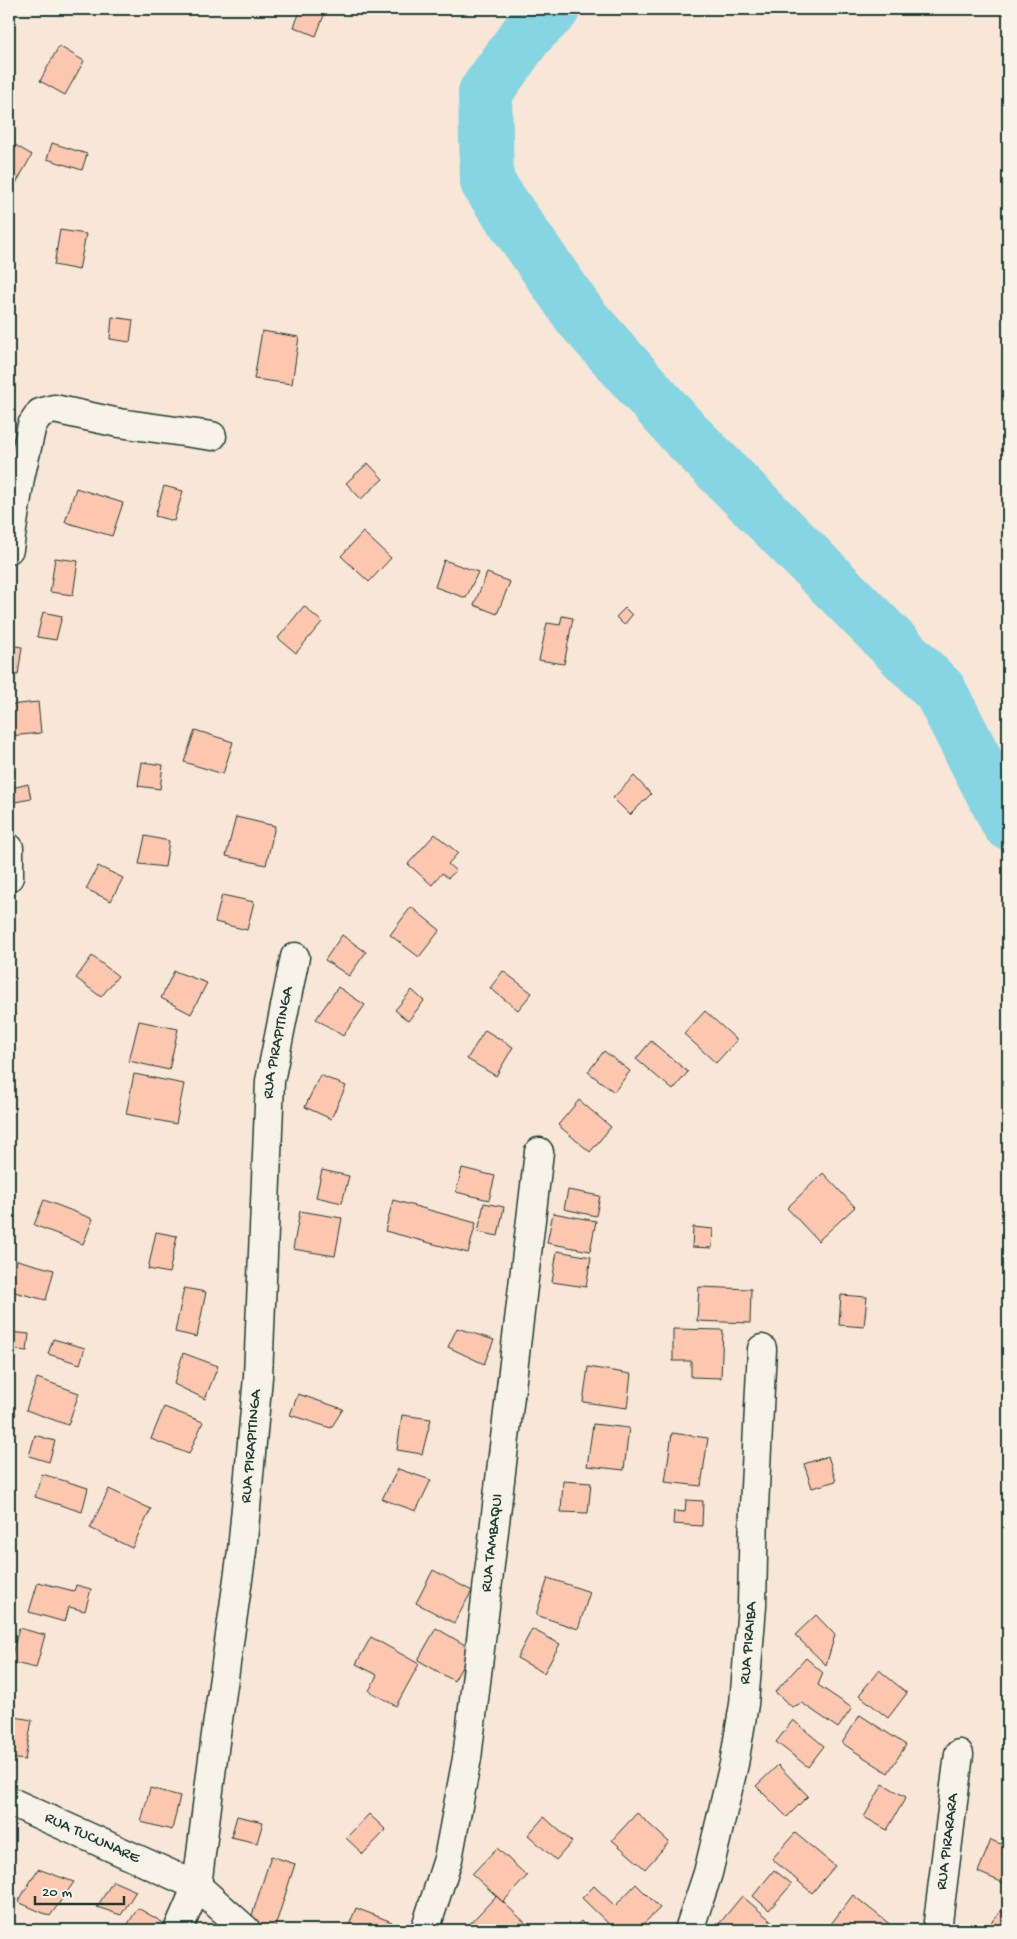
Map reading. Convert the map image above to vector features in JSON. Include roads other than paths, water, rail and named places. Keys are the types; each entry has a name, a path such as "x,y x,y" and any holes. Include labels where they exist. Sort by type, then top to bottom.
{"street":[{"path":"9,549 20,478 32,425 40,413 54,409 119,423 212,436"},
{"path":"9,848 9,877"},
{"name":"RUA PIRAPITINGA","path":"178,1930 197,1886 242,1551 257,1397 270,1081 295,957"},
{"name":"RUA TAMBAQUI","path":"425,1930 448,1860 467,1758 539,1152"},
{"name":"RUA PIRAIBA","path":"689,1930 708,1873 734,1764 744,1704 752,1606 754,1507 762,1349"},
{"name":"RUA PIRARARA","path":"936,1930 959,1754"},
{"name":"RUA TUCUNARE","path":"9,1801 197,1886 246,1930"}],"waterway":[{"path":"553,9 527,34 485,93 487,182 581,317 683,432 940,691 1008,823"}]}
